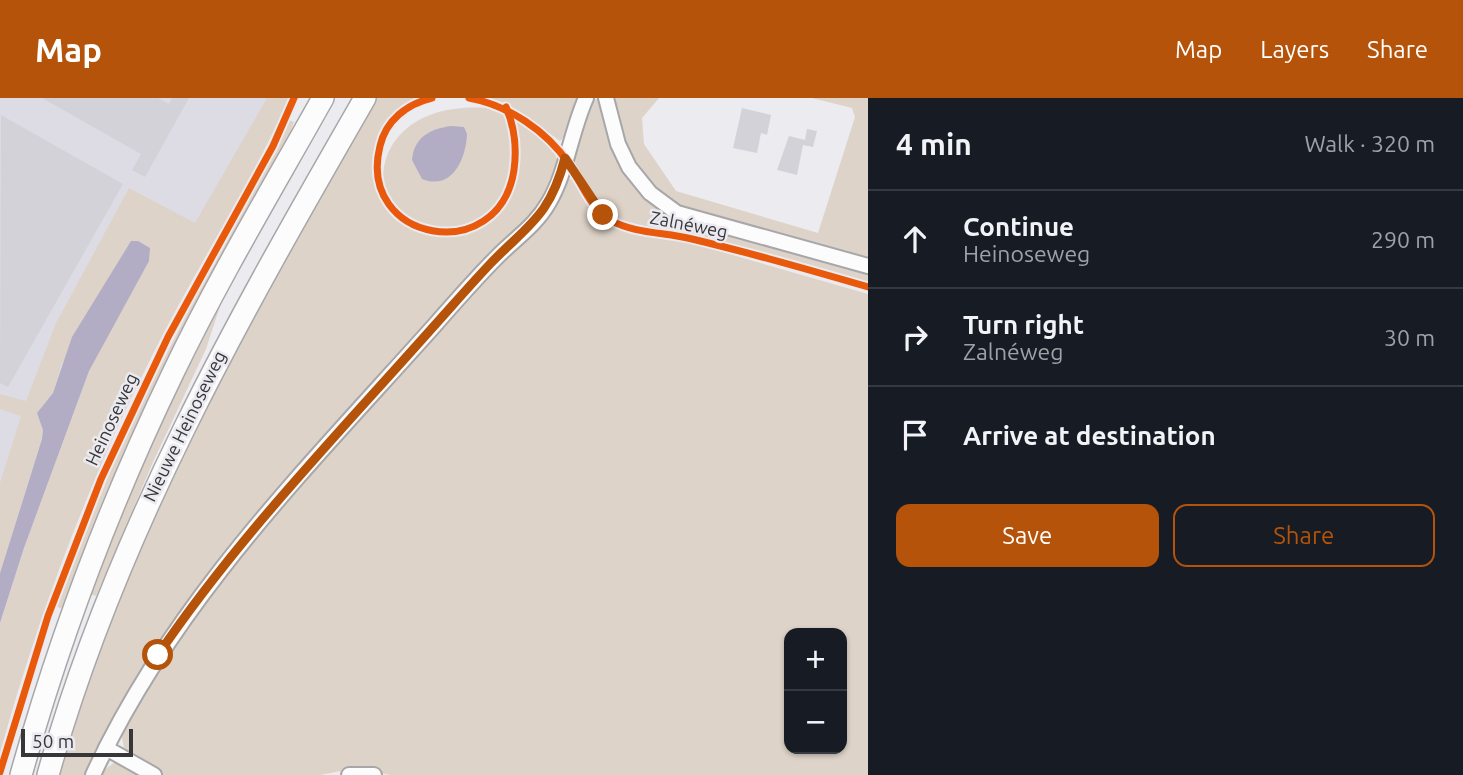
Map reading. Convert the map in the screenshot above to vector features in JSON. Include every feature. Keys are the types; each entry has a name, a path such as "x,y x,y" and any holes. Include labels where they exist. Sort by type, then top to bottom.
{"highway":[{"name":"Nieuwe Heinoseweg","path":"21,775 64,635 119,491 179,361 323,98"},
{"name":"Nieuwe Heinoseweg","path":"48,775 84,656 146,504 241,313 365,98"}],"street":[{"path":"93,775 158,655 208,583 482,273 543,211 555,191 586,98"},
{"name":"Zalnéweg","path":"606,98 618,144 629,167 650,193 677,213 868,266"},
{"path":"106,748 155,775"},
{"path":"349,775 374,775"}],"shaded area":[{"path":"0,98 279,98 0,517"},
{"path":"267,98 289,98 257,164 169,324 107,452 48,601 0,753 0,623 24,548 89,371 151,254 62,363 53,393 37,413 43,430 42,439 0,573 0,483 21,416 0,409 0,394 26,401 56,323 129,188 195,223"},
{"path":"374,98 415,98 388,120 379,134 374,151 375,184 386,209 406,226 431,235 457,235 483,225 504,205 517,175 509,173 503,191 487,213 462,226 428,230 403,220 388,200 383,175 390,149 409,127 441,112 487,108 516,121 543,140 557,161 537,212 418,332 238,536 170,626 140,673 111,723 86,775 55,775 91,660 192,427"},
{"path":"487,98 580,98 560,141 520,112"},
{"path":"612,98 659,98 642,118 644,144 676,191 818,233 855,117 852,108 812,98 868,98 868,259 679,208 652,188 628,154"},
{"path":"598,99 646,197 868,273 868,282 692,234 635,226 608,214 598,205 577,169 572,152 591,100"},
{"path":"289,120 294,122 279,160 86,551 63,609 55,606 125,436 234,221"},
{"path":"451,126 464,127 467,134 460,162 449,177 442,181 422,179 412,160 416,145 430,132"},
{"path":"571,179 596,214 633,234 691,243 868,294 868,775 390,775 356,768 320,775 163,775 131,757 124,748 121,733 175,639 258,531 566,180"},
{"path":"131,241 138,241 150,248 149,261 89,371 24,548 0,623 0,573 42,439 43,430 37,413 53,393 72,337"},
{"path":"223,297 206,349 153,462 96,596 90,594 161,417"},
{"path":"116,761 147,775 98,775"}],"building":[{"path":"42,98 158,98 169,104 172,98 189,98 145,177 132,170 141,154"},
{"path":"742,108 771,115 767,135 761,133 757,153 733,148"},
{"path":"1,115 123,184 8,387 0,383"},
{"path":"807,129 817,131 813,147 803,145 797,175 777,170 789,136 805,140"}],"cycle path":[{"name":"Heinoseweg","path":"0,772 48,616 101,479 168,337 273,146 294,98"},
{"path":"432,98 406,109 387,128 380,146 378,179 389,204 408,222 432,231 459,231 483,221 503,201 514,170 515,154 515,138 506,107"},
{"path":"469,98 484,101 512,113 538,130 569,164 597,209 620,225 714,244 868,287"}],"route":[{"path":"158,655 208,583 255,527 482,273 536,222 555,191 565,158 595,207 603,215"}]}
